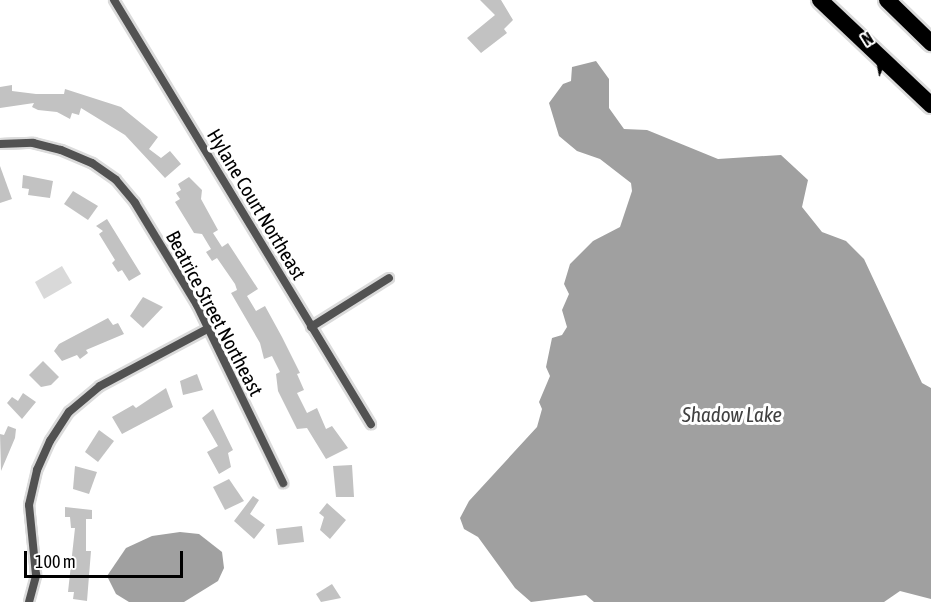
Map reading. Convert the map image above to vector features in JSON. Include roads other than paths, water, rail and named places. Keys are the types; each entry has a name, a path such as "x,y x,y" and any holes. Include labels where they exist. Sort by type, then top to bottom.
{"highway":[{"path":"820,0 931,105"},
{"path":"887,0 931,43"}],"street":[{"name":"Hylane Court Northeast","path":"114,0 274,258 311,327 371,424"},
{"name":"Beatrice Street Northeast","path":"0,144 33,143 61,150 92,163 116,180 150,226 209,328 283,483"},
{"path":"311,327 389,278"},
{"path":"29,602 36,575 29,505 37,470 50,441 69,412 100,386 209,328"}],"water":[{"name":"Shadow Lake","path":"596,61 609,79 609,108 624,129 647,130 718,159 781,155 808,180 802,207 822,232 846,241 864,259 922,383 931,388 931,599 900,591 884,602 594,602 586,595 531,602 515,588 478,537 464,529 460,518 469,501 537,427 542,409 539,402 550,376 546,367 552,338 562,335 567,327 562,310 569,294 564,284 570,264 593,241 620,227 632,191 631,183 600,159 577,151 559,136 549,103 563,84 571,81 572,67"},
{"path":"180,532 199,534 222,552 224,568 218,581 184,602 129,602 116,594 107,576 126,548 152,536"}]}
